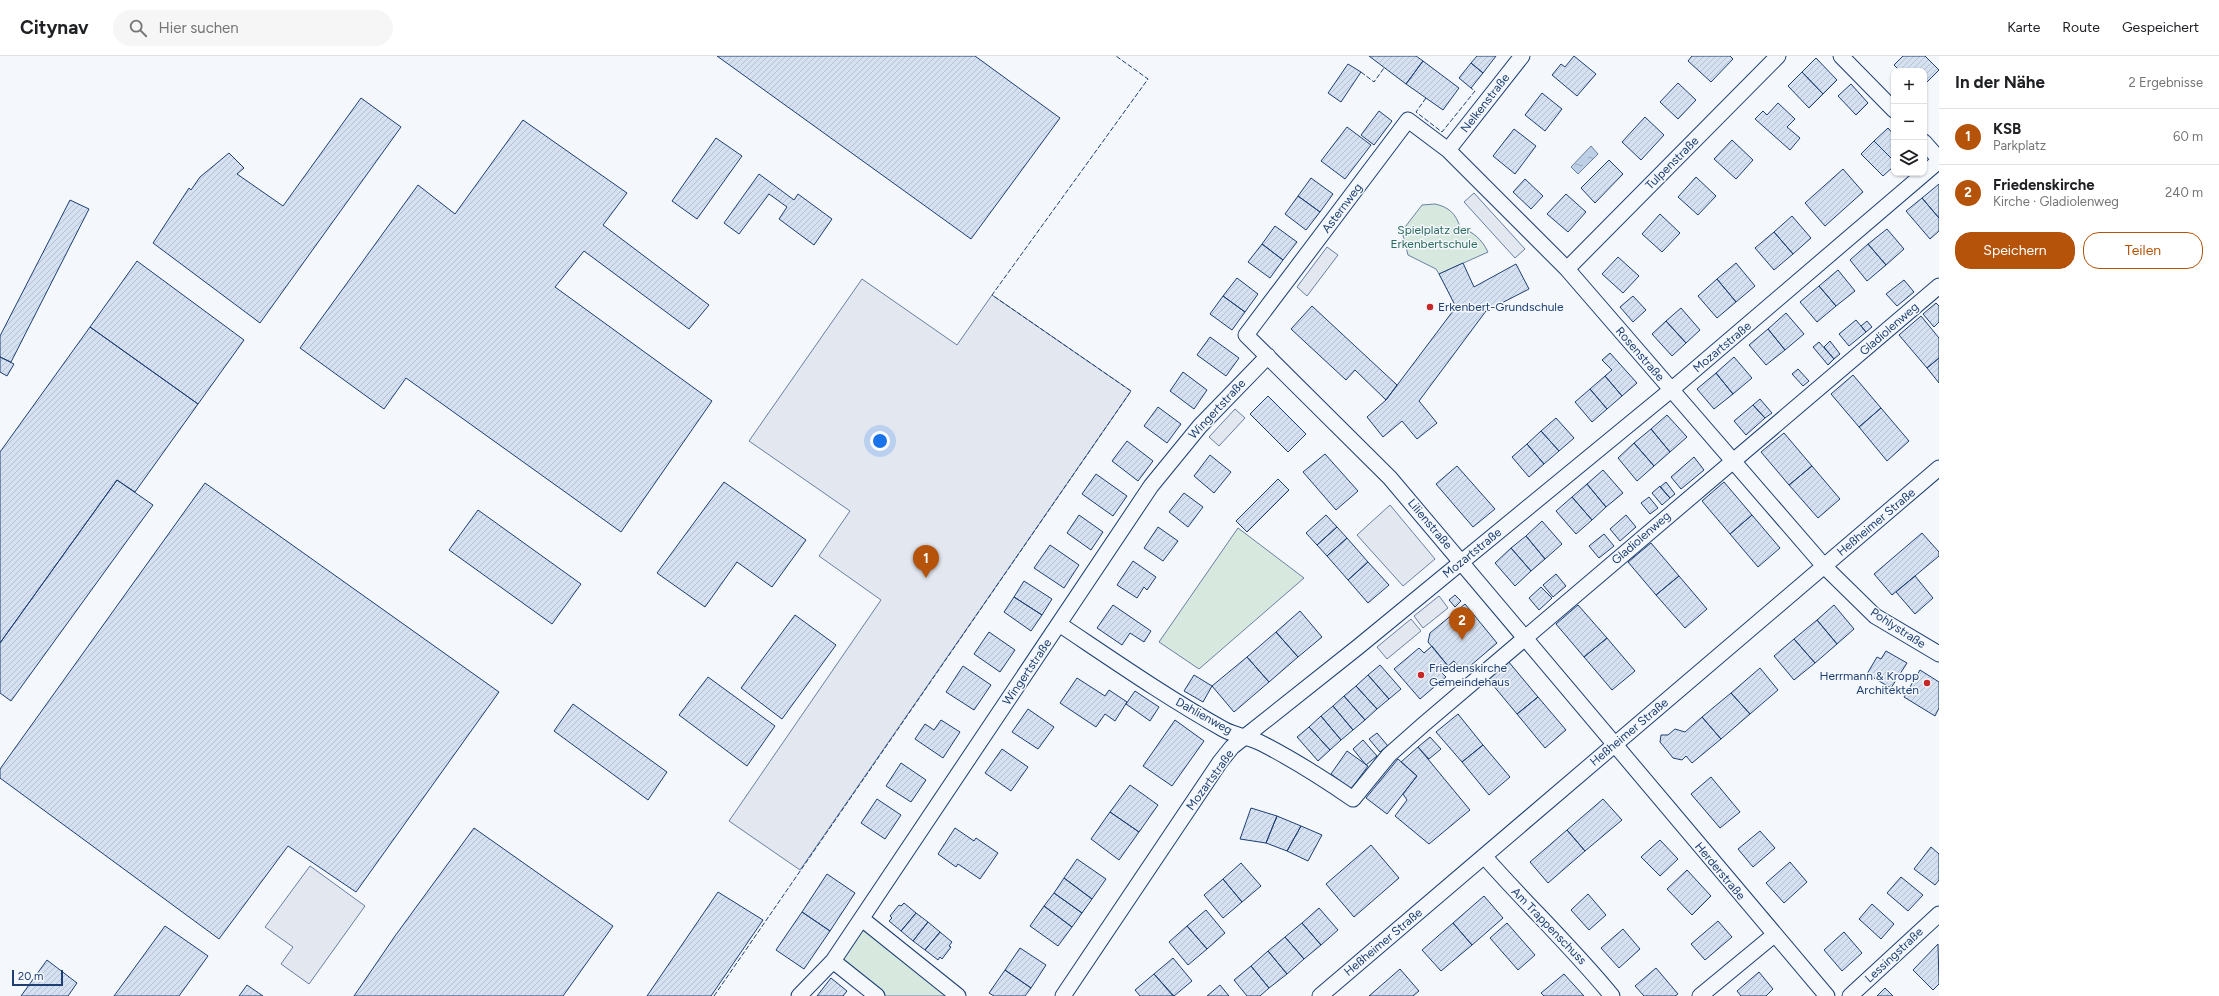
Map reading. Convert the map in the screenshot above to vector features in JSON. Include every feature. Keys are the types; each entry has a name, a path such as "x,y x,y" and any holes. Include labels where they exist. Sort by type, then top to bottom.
{"street":[{"name":"Nelkenstraße","path":"1448,150 1522,56"},
{"name":"Tulpenstraße","path":"1567,269 1778,56"},
{"path":"1841,56 1891,107"},
{"name":"Asternweg","path":"1246,335 1408,120 1448,150"},
{"path":"1927,146 1939,160"},
{"name":"Rosenstraße","path":"1448,150 1567,269 1824,566"},
{"name":"Mozartstraße","path":"1063,996 1220,762 1232,747 1462,562 1671,390 1939,160"},
{"name":"Gladiolenweg","path":"1353,799 1389,755 1732,460 1939,286"},
{"name":"Lilienstraße","path":"1246,335 1390,478 1525,637 1614,745"},
{"name":"Wingertstraße","path":"799,996 834,961 1133,512 1169,462 1210,416 1268,356"},
{"name":"Heßheimer Straße","path":"1320,996 1939,468"},
{"name":"Pohlystraße","path":"1824,566 1875,616 1939,654"},
{"name":"Dahlienweg","path":"1059,624 1156,690 1225,730 1246,736 1310,771 1353,799"},
{"name":"Herderstraße","path":"1614,745 1827,996"},
{"name":"Am Trappenschuss","path":"1484,856 1515,892 1583,961 1612,996"},
{"name":"Lessingstraße","path":"1850,996 1939,914"},
{"path":"862,919 958,996"},
{"path":"1700,996 1774,935"},
{"path":"834,961 877,996"}],"green space":[{"name":"Spielplatz der Erkenbertschule","path":"1435,204 1448,209 1456,218 1460,227 1477,236 1488,252 1439,274 1436,269 1408,255 1402,231 1422,205"},
{"path":"1238,528 1304,578 1199,669 1159,642"},
{"path":"864,926 951,996 883,996 839,961"}],"shaded area":[{"path":"1474,193 1525,249 1515,258 1464,202"},
{"path":"1327,247 1338,255 1307,296 1297,287"},
{"path":"862,279 957,345 992,295 1131,391 800,870 729,821 881,600 819,556 850,511 749,441"},
{"path":"1235,409 1245,418 1219,446 1209,437"},
{"path":"1390,505 1435,559 1403,586 1357,535"},
{"path":"1439,596 1448,608 1423,628 1414,616"},
{"path":"1411,619 1421,631 1387,659 1377,647"},
{"path":"310,866 365,906 309,984 281,964 293,947 265,927"}],"water":[{"path":"1591,146 1598,154 1578,174 1571,167"}],"building":[{"path":"717,56 975,56 1060,118 971,239"},
{"path":"1369,56 1416,56 1423,61 1406,84"},
{"path":"1477,56 1496,56 1483,73 1471,63"},
{"path":"1574,56 1596,74 1577,96 1552,75 1561,64 1565,67"},
{"path":"1692,56 1730,56 1733,59 1711,82 1688,61"},
{"path":"1903,56 1925,56 1939,70 1927,82 1927,68 1897,68 1894,65"},
{"path":"1816,58 1837,80 1823,94 1802,72"},
{"path":"1423,61 1459,88 1443,110 1406,84"},
{"path":"1471,63 1483,73 1471,88 1459,78"},
{"path":"1348,64 1361,72 1341,102 1328,93"},
{"path":"1802,72 1823,94 1809,108 1788,86"},
{"path":"1678,83 1696,100 1678,119 1660,102"},
{"path":"1851,84 1868,103 1856,115 1838,96"},
{"path":"1542,93 1562,109 1545,131 1525,115"},
{"path":"361,98 401,127 260,323 153,243 189,188 191,190 200,177 229,153 244,168 237,174 283,206"},
{"path":"1778,103 1795,119 1787,127 1800,138 1790,150 1755,119 1763,111 1767,115"},
{"path":"1379,111 1392,121 1374,145 1361,135"},
{"path":"1645,117 1664,135 1641,160 1622,142"},
{"path":"523,120 627,193 603,225 709,305 689,329 584,251 555,287 712,401 621,532 406,378 384,409 300,348 418,185 455,214"},
{"path":"1347,127 1371,145 1345,179 1321,161"},
{"path":"1888,128 1891,132 1891,158 1874,141"},
{"path":"1514,129 1536,146 1515,174 1493,156"},
{"path":"716,138 742,156 697,219 672,201"},
{"path":"1732,140 1753,160 1736,179 1714,159"},
{"path":"1874,141 1891,158 1891,169 1883,176 1861,154"},
{"path":"1609,160 1623,174 1595,203 1581,188"},
{"path":"1843,169 1863,192 1825,226 1805,203"},
{"path":"759,174 794,200 798,194 832,219 814,245 779,219 787,207 769,194 739,234 724,223"},
{"path":"1696,177 1716,196 1698,215 1678,197"},
{"path":"1311,178 1333,194 1320,212 1298,196"},
{"path":"1525,179 1543,196 1531,209 1513,192"},
{"path":"1939,184 1939,218 1922,198"},
{"path":"1566,194 1586,212 1568,232 1547,214"},
{"path":"1298,196 1320,212 1306,230 1285,214"},
{"path":"1922,198 1939,218 1939,231 1930,239 1906,211"},
{"path":"70,200 89,209 11,362 0,357 0,336"},
{"path":"1660,214 1680,233 1662,252 1642,234"},
{"path":"1792,216 1811,238 1793,254 1774,232"},
{"path":"1275,226 1297,242 1283,260 1262,244"},
{"path":"1887,229 1904,249 1886,265 1868,244"},
{"path":"1774,232 1793,254 1774,270 1755,248"},
{"path":"1262,244 1283,260 1270,278 1248,262"},
{"path":"1868,244 1886,265 1867,281 1850,260"},
{"path":"1618,257 1639,276 1623,293 1602,274"},
{"path":"137,261 244,340 198,404 90,327"},
{"path":"1463,263 1474,287 1516,264 1529,289 1486,311 1419,401 1437,423 1417,439 1402,421 1383,437 1367,417 1386,400 1456,307 1439,274"},
{"path":"1736,263 1755,286 1736,302 1717,279"},
{"path":"1838,270 1855,291 1836,306 1819,286"},
{"path":"1237,278 1258,294 1245,312 1223,296"},
{"path":"1717,279 1736,302 1717,318 1698,296"},
{"path":"1904,280 1914,292 1897,306 1886,294"},
{"path":"1819,286 1836,306 1817,322 1800,302"},
{"path":"1223,296 1245,312 1232,330 1210,314"},
{"path":"1633,296 1646,310 1633,322 1620,307"},
{"path":"1936,303 1939,306 1939,322 1934,327 1923,314"},
{"path":"1312,306 1397,385 1386,400 1355,370 1346,380 1291,329"},
{"path":"1681,308 1700,330 1686,343 1666,321"},
{"path":"1786,313 1804,334 1785,350 1768,329"},
{"path":"1921,316 1939,338 1939,358 1927,368 1899,335"},
{"path":"1856,320 1866,332 1849,346 1839,334"},
{"path":"1666,321 1686,343 1672,356 1652,334"},
{"path":"1867,321 1872,327 1866,332 1861,326"},
{"path":"90,327 198,404 135,492 117,480 0,643 0,452"},
{"path":"1768,329 1785,350 1766,365 1749,345"},
{"path":"1210,337 1239,358 1226,376 1197,355"},
{"path":"1830,341 1840,354 1834,359 1824,347"},
{"path":"1819,342 1834,359 1828,365 1813,347"},
{"path":"1610,353 1637,383 1622,396 1605,376 1612,370 1602,360"},
{"path":"0,357 14,364 7,376 0,372"},
{"path":"1734,357 1752,378 1733,394 1716,373"},
{"path":"1939,358 1939,383 1927,368"},
{"path":"1798,369 1809,381 1803,386 1792,374"},
{"path":"1183,372 1207,390 1194,409 1170,391"},
{"path":"1716,373 1733,394 1714,409 1697,389"},
{"path":"1853,375 1881,408 1859,427 1831,394"},
{"path":"1605,376 1622,396 1607,409 1590,389"},
{"path":"1590,389 1607,409 1592,422 1575,402"},
{"path":"1268,396 1306,434 1288,452 1250,414"},
{"path":"1760,399 1772,413 1765,418 1753,405"},
{"path":"1753,405 1765,418 1746,435 1734,421"},
{"path":"1158,407 1181,424 1167,443 1144,426"},
{"path":"1881,408 1909,441 1887,461 1859,427"},
{"path":"1667,415 1687,437 1670,452 1651,429"},
{"path":"1556,418 1574,438 1559,451 1541,431"},
{"path":"1651,429 1670,452 1654,466 1634,443"},
{"path":"1541,431 1559,451 1544,464 1527,444"},
{"path":"1784,433 1812,466 1789,485 1761,452"},
{"path":"1127,441 1153,461 1138,481 1112,461"},
{"path":"1634,443 1654,466 1637,481 1618,458"},
{"path":"1527,444 1544,464 1529,477 1512,457"},
{"path":"1325,454 1358,491 1336,510 1303,472"},
{"path":"1210,455 1231,472 1214,493 1194,476"},
{"path":"1694,457 1704,470 1681,489 1671,477"},
{"path":"1457,466 1495,509 1473,527 1436,484"},
{"path":"1812,466 1840,499 1818,518 1789,485"},
{"path":"1603,470 1623,493 1606,507 1587,484"},
{"path":"1096,474 1127,496 1113,516 1082,494"},
{"path":"1278,479 1289,490 1247,532 1236,521"},
{"path":"117,480 153,505 11,701 0,693 0,643"},
{"path":"724,482 806,540 772,587 737,562 705,607 657,573"},
{"path":"1666,482 1675,494 1670,498 1660,487"},
{"path":"1724,482 1752,515 1730,534 1702,501"},
{"path":"205,483 499,692 356,892 288,846 219,939 0,778 0,769"},
{"path":"1587,484 1606,507 1592,520 1572,497"},
{"path":"1660,486 1670,498 1662,505 1652,493"},
{"path":"1184,493 1203,507 1188,527 1169,512"},
{"path":"1572,497 1592,520 1576,534 1556,511"},
{"path":"1649,497 1658,508 1650,514 1641,503"},
{"path":"478,510 581,584 552,624 449,550"},
{"path":"1079,515 1103,532 1091,550 1067,533"},
{"path":"1326,515 1337,527 1317,545 1306,533"},
{"path":"1626,515 1636,527 1620,541 1610,529"},
{"path":"1752,515 1780,548 1758,567 1730,534"},
{"path":"1542,521 1562,544 1545,559 1526,536"},
{"path":"1158,527 1178,541 1163,561 1144,548"},
{"path":"1337,527 1347,538 1327,556 1317,545"},
{"path":"1922,533 1939,552 1939,556 1892,595 1874,574"},
{"path":"1604,534 1614,546 1599,558 1589,546"},
{"path":"1526,536 1545,559 1531,571 1511,548"},
{"path":"1347,538 1368,562 1348,580 1327,556"},
{"path":"1651,543 1679,576 1656,595 1628,562"},
{"path":"1050,545 1079,565 1064,588 1034,568"},
{"path":"1511,548 1531,571 1515,586 1495,563"},
{"path":"1133,561 1156,577 1147,590 1144,587 1137,598 1117,585"},
{"path":"1368,562 1389,585 1368,603 1348,580"},
{"path":"1556,574 1566,586 1553,597 1543,585"},
{"path":"1679,576 1707,609 1685,628 1656,595"},
{"path":"1915,576 1933,598 1915,614 1896,592"},
{"path":"1024,581 1052,599 1042,615 1014,597"},
{"path":"1541,587 1552,598 1539,610 1529,598"},
{"path":"1455,595 1461,601 1455,607 1449,600"},
{"path":"1014,597 1042,615 1031,631 1004,612"},
{"path":"1465,604 1497,643 1463,672 1454,661 1448,666 1428,642 1430,633"},
{"path":"1113,605 1151,631 1144,642 1130,633 1122,645 1097,628"},
{"path":"1578,605 1607,638 1584,657 1556,624"},
{"path":"1834,605 1854,629 1837,644 1817,620"},
{"path":"1300,611 1322,637 1298,657 1276,632"},
{"path":"795,615 836,645 782,719 741,688"},
{"path":"1817,620 1837,644 1815,663 1794,639"},
{"path":"989,632 1015,650 1000,672 974,654"},
{"path":"1276,632 1298,657 1269,682 1247,657"},
{"path":"1607,638 1635,671 1612,690 1584,657"},
{"path":"1794,639 1815,663 1794,680 1774,656"},
{"name":"Friedenskirche Gemeindehaus","path":"1432,646 1448,666 1441,672 1446,677 1420,699 1394,669 1419,648 1424,653"},
{"path":"1886,651 1907,663 1891,688 1867,674 1877,657 1881,659"},
{"path":"1247,657 1269,682 1234,712 1212,686"},
{"path":"1508,661 1538,697 1517,714 1487,678"},
{"path":"1380,665 1401,689 1389,699 1368,675"},
{"path":"963,666 991,685 974,710 946,692"},
{"path":"1760,668 1778,690 1750,714 1731,693"},
{"path":"1920,670 1939,682 1939,708 1935,716 1904,697"},
{"path":"1194,675 1212,686 1203,702 1184,691"},
{"path":"1368,675 1389,699 1377,709 1356,686"},
{"path":"708,677 775,726 747,766 679,715"},
{"path":"1077,678 1105,696 1109,690 1127,702 1115,721 1105,714 1096,727 1060,703"},
{"path":"1356,686 1377,709 1365,720 1344,696"},
{"path":"1135,691 1159,707 1150,721 1126,704"},
{"path":"1731,693 1750,714 1721,739 1702,717"},
{"path":"1344,696 1365,720 1353,730 1333,706"},
{"path":"1538,697 1566,730 1545,748 1517,714"},
{"path":"573,704 667,772 648,800 554,731"},
{"path":"1333,706 1353,730 1341,740 1321,716"},
{"path":"1028,709 1054,727 1038,749 1012,732"},
{"path":"1458,714 1483,745 1462,762 1436,732"},
{"path":"1321,716 1341,740 1330,750 1309,727"},
{"path":"1702,717 1721,739 1692,763 1686,756 1682,760 1673,758 1660,742 1661,735 1668,735 1675,729 1685,732"},
{"path":"941,720 960,732 943,758 915,739 925,724 934,730"},
{"path":"1175,720 1204,741 1172,786 1143,766"},
{"path":"1309,727 1330,750 1318,761 1297,737"},
{"path":"1377,733 1388,746 1380,752 1369,739"},
{"path":"1430,737 1441,749 1429,759 1418,747"},
{"path":"1363,740 1377,756 1366,765 1353,749"},
{"path":"1483,745 1510,777 1489,795 1462,762"},
{"path":"1418,747 1470,810 1429,844 1395,816 1407,800 1403,794 1417,776 1401,762"},
{"path":"1002,749 1028,767 1011,791 985,773"},
{"path":"1347,751 1368,766 1351,789 1331,774"},
{"path":"1398,759 1417,776 1387,814 1366,798"},
{"path":"901,763 926,780 911,802 886,786"},
{"path":"1711,777 1740,812 1720,828 1691,794"},
{"path":"1130,785 1158,805 1139,832 1110,812"},
{"path":"877,799 901,815 885,839 861,823"},
{"path":"1603,799 1622,820 1585,851 1567,830"},
{"path":"1251,808 1277,816 1266,843 1240,839"},
{"path":"1110,812 1139,832 1119,860 1091,839"},
{"path":"1277,816 1301,826 1287,851 1266,843"},
{"path":"1301,826 1322,835 1308,861 1287,851"},
{"path":"474,828 613,926 563,996 354,996 395,936"},
{"path":"955,828 974,841 976,838 998,853 980,879 958,864 956,867 938,854"},
{"path":"1567,830 1585,851 1548,883 1530,862"},
{"path":"1760,831 1775,848 1753,867 1738,849"},
{"path":"1660,840 1678,859 1660,876 1641,857"},
{"path":"1371,845 1399,878 1354,917 1326,884"},
{"path":"1931,847 1939,854 1939,880 1935,885 1914,869"},
{"path":"1077,859 1106,879 1092,899 1064,878"},
{"path":"1790,862 1807,882 1784,903 1766,883"},
{"path":"1241,863 1261,886 1242,902 1223,879"},
{"path":"1687,870 1711,896 1692,915 1667,889"},
{"path":"827,874 855,893 830,931 802,912"},
{"path":"1901,877 1923,895 1908,911 1887,893"},
{"path":"1064,878 1092,899 1082,913 1054,893"},
{"path":"1223,879 1242,902 1223,918 1204,895"},
{"path":"718,892 763,920 711,996 647,996"},
{"path":"1054,893 1082,913 1072,927 1044,906"},
{"path":"1588,894 1606,915 1589,930 1571,910"},
{"path":"1484,896 1503,918 1472,945 1453,923"},
{"path":"904,903 916,913 901,931 889,921 892,918 890,916 899,905 901,906"},
{"path":"1872,904 1894,924 1881,939 1859,919"},
{"path":"1044,906 1072,927 1058,946 1030,926"},
{"path":"1319,908 1338,930 1321,945 1302,923"},
{"path":"1206,910 1225,933 1207,949 1187,926"},
{"path":"802,912 830,931 804,969 776,950"},
{"path":"916,913 928,922 913,941 901,931"},
{"path":"1718,921 1732,937 1705,960 1691,944"},
{"path":"928,922 940,932 925,950 913,941"},
{"path":"1302,923 1321,945 1304,959 1285,937"},
{"path":"1453,923 1472,945 1441,971 1422,950"},
{"path":"1507,923 1535,955 1518,970 1490,938"},
{"path":"165,926 208,956 179,996 114,996"},
{"path":"1187,926 1207,949 1188,965 1169,942"},
{"path":"1623,929 1640,949 1619,968 1601,948"},
{"path":"940,932 952,942 949,946 951,947 942,959 940,957 938,960 925,950"},
{"path":"1844,932 1862,953 1842,971 1824,950"},
{"path":"1285,937 1304,959 1287,974 1268,951"},
{"path":"1938,944 1939,984 1933,990 1913,970"},
{"path":"1020,948 1046,965 1031,988 1005,970"},
{"path":"1268,951 1287,974 1269,988 1251,966"},
{"path":"1173,958 1192,981 1174,996 1154,974"},
{"path":"47,960 77,983 68,996 21,996"},
{"path":"1251,966 1269,988 1260,996 1247,996 1234,980"},
{"path":"1656,968 1678,994 1675,996 1644,996 1635,986"},
{"path":"1400,969 1419,991 1413,996 1369,996"},
{"path":"1005,970 1031,988 1025,996 994,996 989,993"},
{"path":"1759,972 1773,989 1766,996 1741,996 1737,991"},
{"path":"1154,974 1173,996 1140,996 1135,990"},
{"path":"1564,974 1584,996 1544,996 1541,993"},
{"path":"831,978 847,991 843,996 817,996"},
{"path":"247,985 263,996 239,996"},
{"path":"1220,985 1229,996 1207,996"},
{"path":"1885,988 1893,996 1877,996"}],"fence":[{"path":"714,996 1131,391 992,295 1148,79 1116,56"},
{"path":"1361,72 1374,82 1384,68"},
{"path":"1426,98 1416,112 1442,132 1475,91 1471,88"}],"place":[{"name":"Erkenbert-Grundschule","path":"1430,307"},
{"name":"KSB","path":"926,578"},
{"name":"Friedenskirche","path":"1462,640"},
{"name":"Friedenskirche Gemeindehaus","path":"1421,675"},
{"name":"Herrmann & Kropp Architekten","path":"1927,683"}]}
